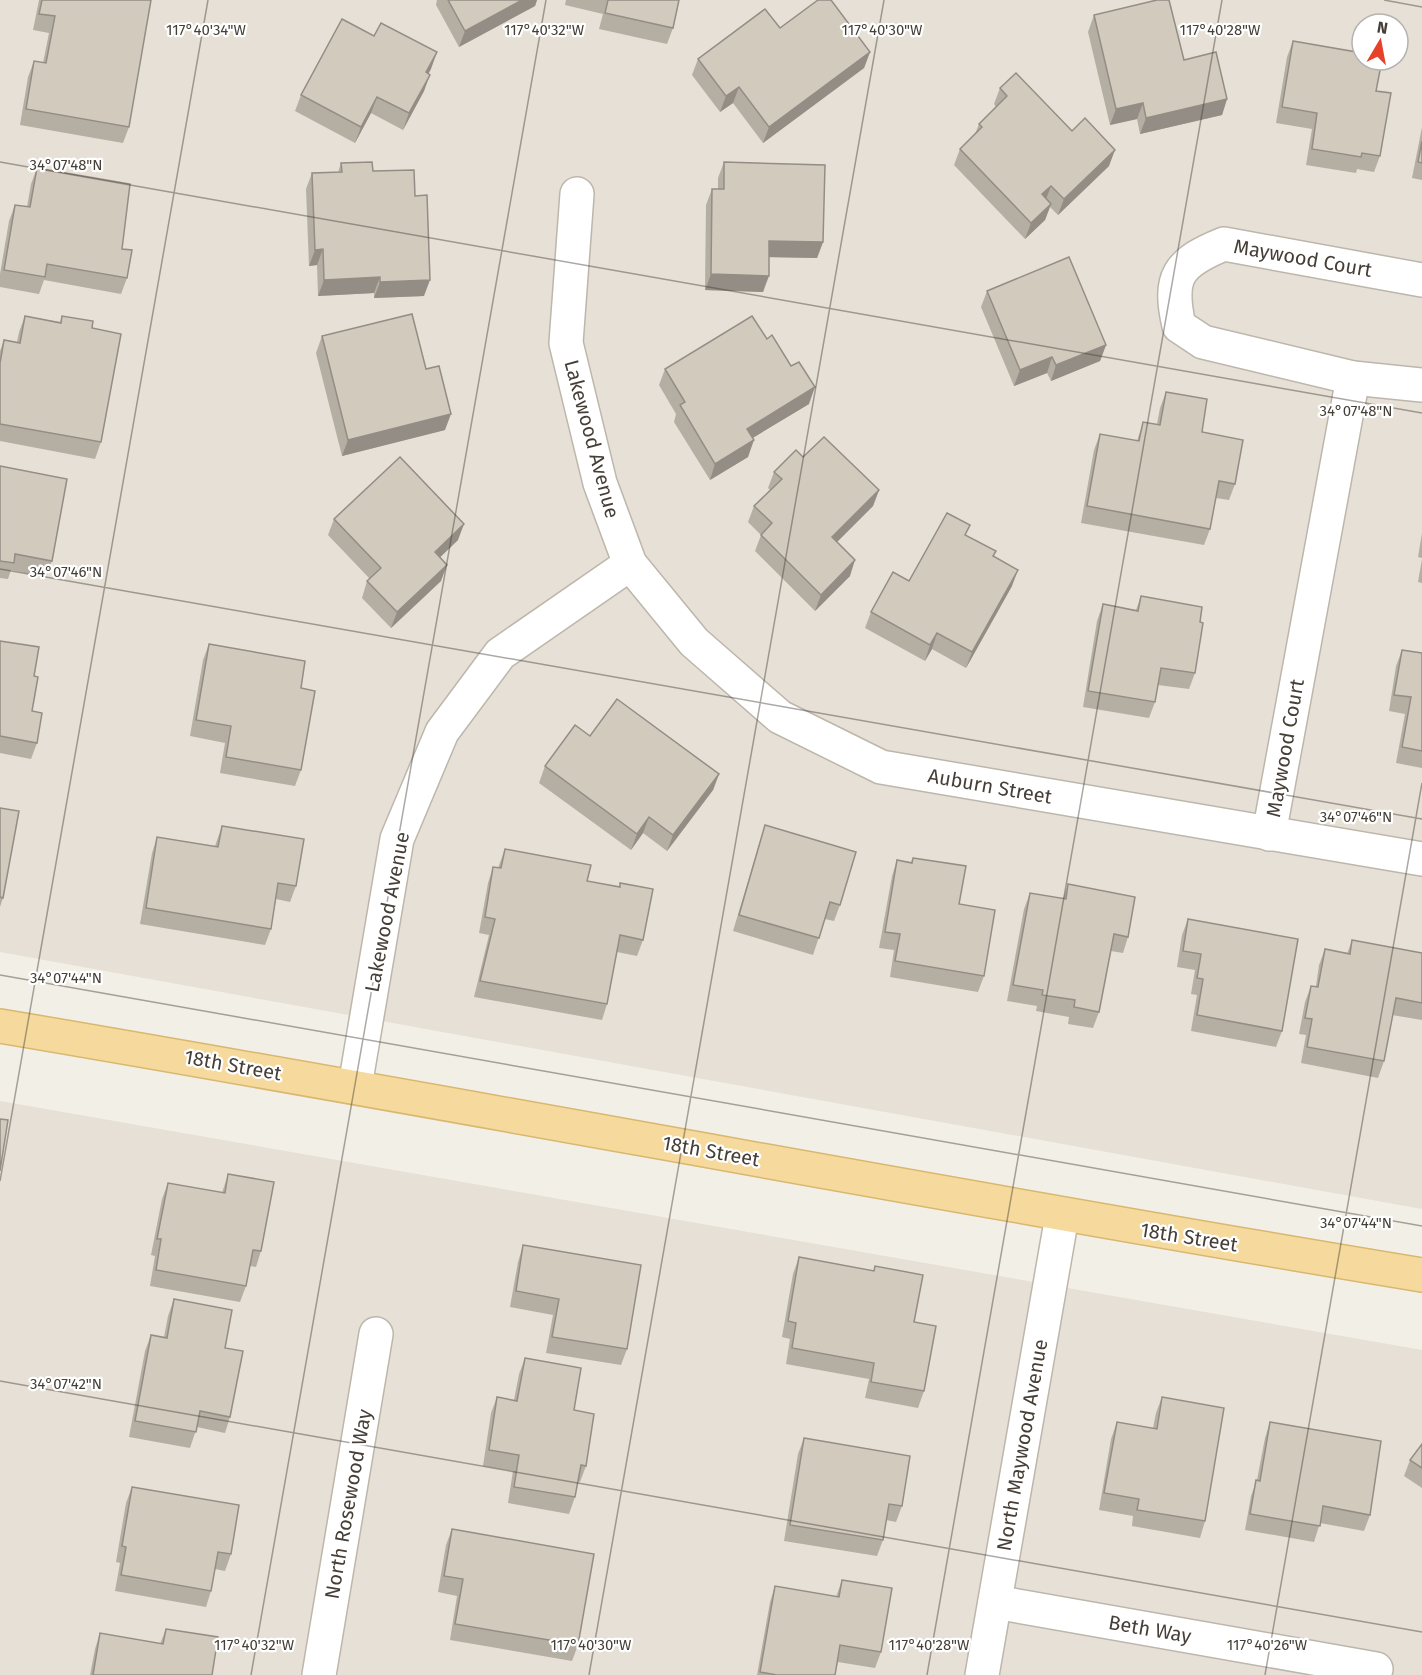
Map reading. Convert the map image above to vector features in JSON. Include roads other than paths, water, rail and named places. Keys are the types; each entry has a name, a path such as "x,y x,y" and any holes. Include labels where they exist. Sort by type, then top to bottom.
{"main road":[{"name":"18th Street","path":"0,1026 355,1086 1062,1216 1422,1275"}],"street":[{"name":"Lakewood Avenue","path":"355,1086 397,839 442,732 500,654 630,564 600,483 566,343 578,194"},
{"name":"Maywood Court","path":"1422,280 1224,244 1197,255 1178,273 1173,302 1179,326 1203,342 1353,378 1422,385"},
{"name":"Maywood Court","path":"1269,834 1353,378"},
{"name":"Auburn Street","path":"630,564 694,642 780,717 881,767 1422,860"},
{"name":"North Maywood Avenue","path":"982,1675 1062,1216"},
{"name":"North Rosewood Way","path":"319,1675 376,1334"},
{"name":"Beth Way","path":"995,1602 1376,1669"}]}
